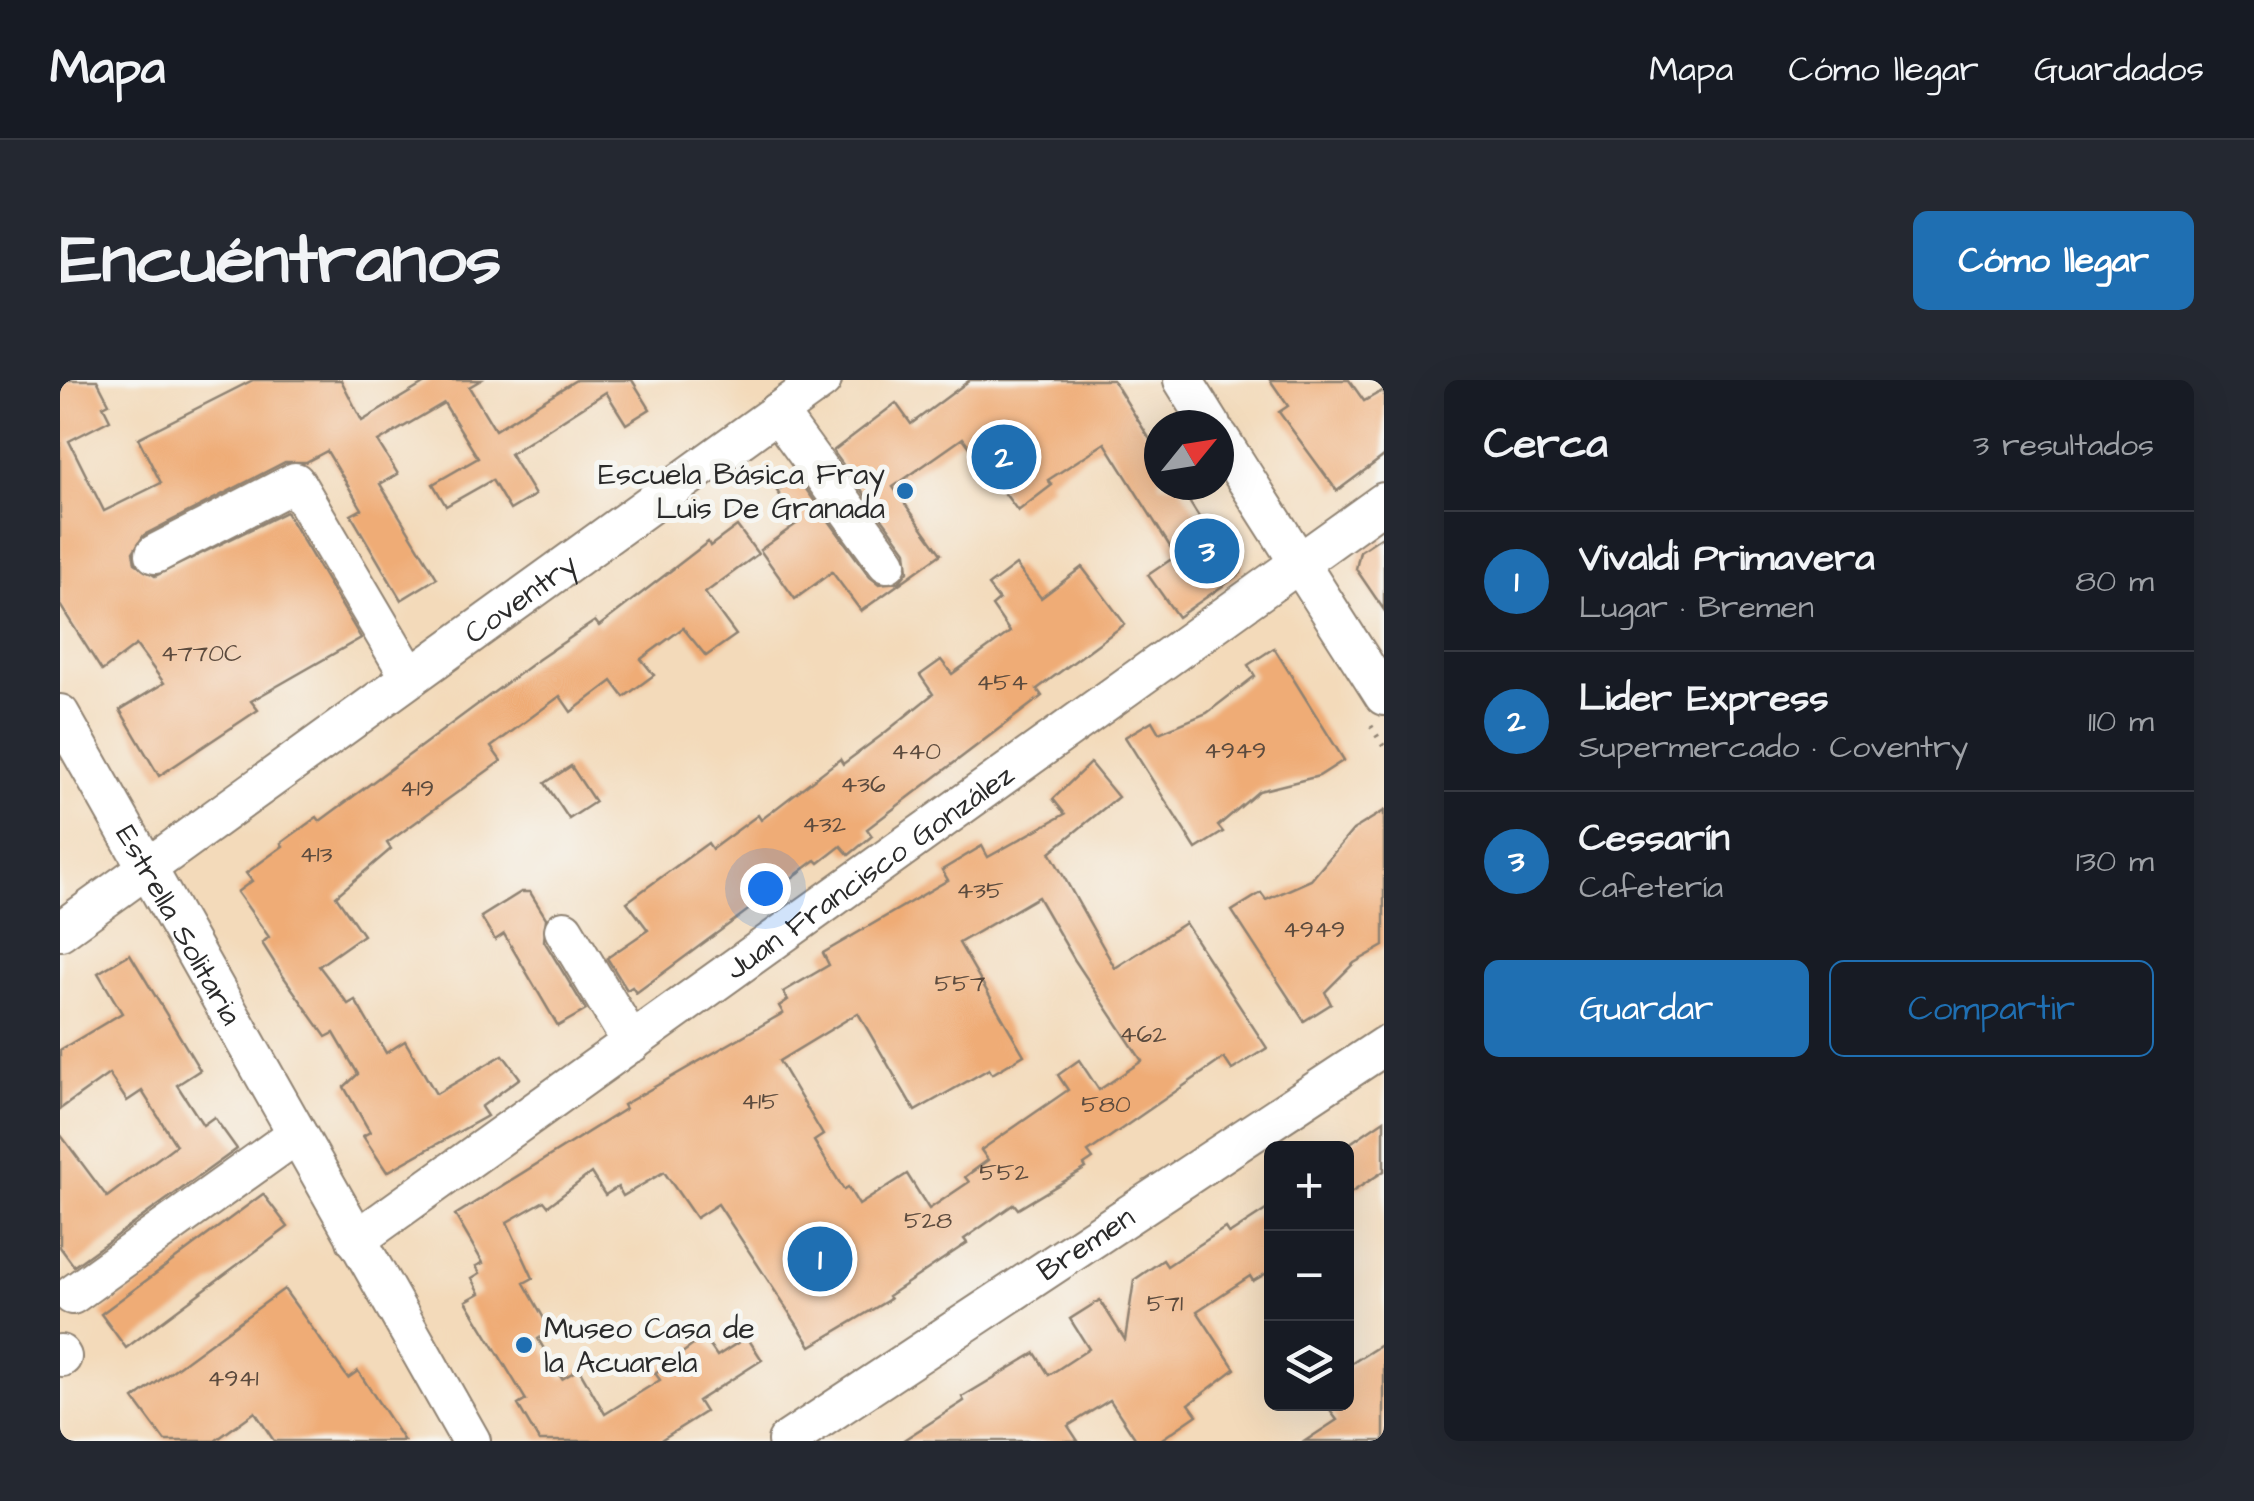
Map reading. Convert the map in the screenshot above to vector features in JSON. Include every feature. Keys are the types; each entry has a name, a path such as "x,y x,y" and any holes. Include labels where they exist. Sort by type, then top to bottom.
{"street":[{"name":"Coventry","path":"60,930 822,380"},
{"path":"1182,380 1201,410"},
{"path":"777,412 888,563"},
{"path":"1234,461 1384,696"},
{"path":"155,554 295,482 410,676"},
{"name":"Juan Francisco González","path":"356,1240 1384,502"},
{"name":"Estrella Solitaria","path":"60,714 471,1441"},
{"path":"564,930 632,1043"},
{"name":"Bremen","path":"787,1441 1384,1046"},
{"path":"72,1295 297,1134"}],"building":[{"path":"60,380 97,380 109,403 103,406 110,420 69,441 104,511 161,483 138,438 253,380 341,380 362,421 430,380 481,380 469,387 495,430 576,380 632,380 650,409 626,424 606,392 510,454 535,495 510,510 492,480 446,506 433,484 478,458 444,403 378,442 398,474 380,484 437,578 401,600 351,515 362,509 327,451 306,462 285,462 144,535 133,552 135,563 155,576 286,512 361,638 251,701 258,710 159,776 120,710 164,683 136,645 102,671 60,605"},
{"path":"970,380 1113,380 1144,430 1144,500 1188,500 1205,527 1218,519 1243,557 1241,573 1178,617 1148,575 1176,556 1105,443 1048,480 1052,485 1018,511 963,438 893,487 941,554 861,611 832,572 795,599 760,550 799,522 777,491 797,477 870,577 879,584 899,582 908,571 906,551 833,451 896,403 911,424"},
{"path":"1270,380 1349,380 1364,401 1384,390 1384,456 1337,491 1279,412 1288,406"},
{"path":"737,526 758,554 705,593 736,635 706,656 683,628 641,659 654,675 624,697 612,681 571,712 560,696 491,747 501,761 387,843 391,849 336,896 363,935 319,966 348,1004 355,1000 386,1053 405,1041 436,1094 503,1055 520,1078 481,1107 487,1116 387,1172 363,1136 370,1132 344,1087 358,1074 334,1033 326,1037 281,973 262,943 269,937 237,892 252,881 246,873 283,846 281,843 317,817 320,821 539,659 595,621 599,626 708,542 710,546"},
{"path":"1384,535 1384,610 1356,569 1360,551"},
{"path":"1016,565 1041,598 1082,567 1125,624 1037,689 1042,696 867,829 872,836 849,855 841,846 819,863 816,860 636,993 632,987 627,990 607,958 648,930 627,902 708,843 712,849 758,815 761,820 840,759 843,764 882,735 933,694 920,675 941,660 952,674 1010,632 992,606 999,600 988,586"},
{"path":"1274,648 1344,760 1319,776 1259,791 1218,826 1223,832 1196,849 1125,737 1152,721 1159,733 1207,713 1255,676 1248,665"},
{"path":"1090,763 1118,797 1050,852 1115,968 1185,923 1267,1048 1232,1070 1224,1058 1088,1152 1093,1159 1084,1165 1086,1168 1018,1209 1014,1204 964,1239 967,1243 888,1296 890,1299 811,1346 718,1204 696,1218 664,1172 623,1196 618,1187 605,1195 591,1173 548,1206 544,1201 507,1222 533,1278 524,1283 551,1331 538,1339 562,1379 579,1369 605,1414 660,1380 655,1373 704,1337 717,1356 747,1337 762,1360 698,1401 705,1412 659,1441 539,1441 518,1405 526,1400 466,1301 480,1293 472,1278 480,1273 476,1266 483,1263 455,1215 625,1109 623,1105 783,1013 779,1006 788,1000 783,992 829,965 823,953 948,880 942,870 982,846 988,857 1065,814 1053,799","holes":["1038,897 1142,1061 1099,1090 1079,1060 1058,1075 1068,1090 981,1150 988,1160 965,1177 969,1182 929,1209 907,1174 859,1205 848,1187 844,1190 814,1141 823,1135 779,1061 858,1013 915,1111 989,1069 992,1074 1024,1055 959,943"]},
{"path":"571,766 595,802 569,819 545,783"},
{"path":"1384,811 1384,946 1354,963 1325,992 1331,1004 1304,1021 1232,911 1261,893 1266,900 1311,880 1353,830"},
{"path":"521,892 530,892 546,918 544,941 586,1010 558,1026 504,934 495,940 481,917"},
{"path":"130,954 200,1070 177,1085 203,1125 214,1117 237,1149 74,1266 60,1247 60,1134 107,1197 176,1145 142,1091 127,1101 109,1074 60,1109 60,1050 122,1013 98,973"},
{"path":"1384,1120 1384,1171 1354,1191 1354,1141"},
{"path":"263,1194 288,1227 126,1348 101,1314"},
{"path":"1264,1211 1264,1275 1253,1281 1250,1276 1197,1311 1235,1369 1189,1404 1197,1415 1159,1441 1137,1441 1110,1400 1068,1426 1078,1441 902,1441 964,1401 962,1397 1035,1353 1049,1375 1089,1349 1070,1319 1100,1300 1125,1340 1134,1280 1163,1260 1167,1266 1225,1228 1229,1234"},
{"path":"284,1289 348,1378 358,1371 404,1441 274,1441 255,1412 215,1441 165,1441 134,1399"},
{"path":"1384,1343 1384,1441 1305,1441 1337,1420 1330,1411 1354,1411 1354,1362"}],"place":[{"name":"Lider Express","path":"1004,457"},
{"name":"Escuela Básica Fray Luis De Granada","path":"905,491"},
{"name":"Cessarín","path":"1207,551"},
{"name":"Vivaldi Primavera","path":"820,1259"},
{"name":"Museo Casa de la Acuarela","path":"524,1345"}]}
